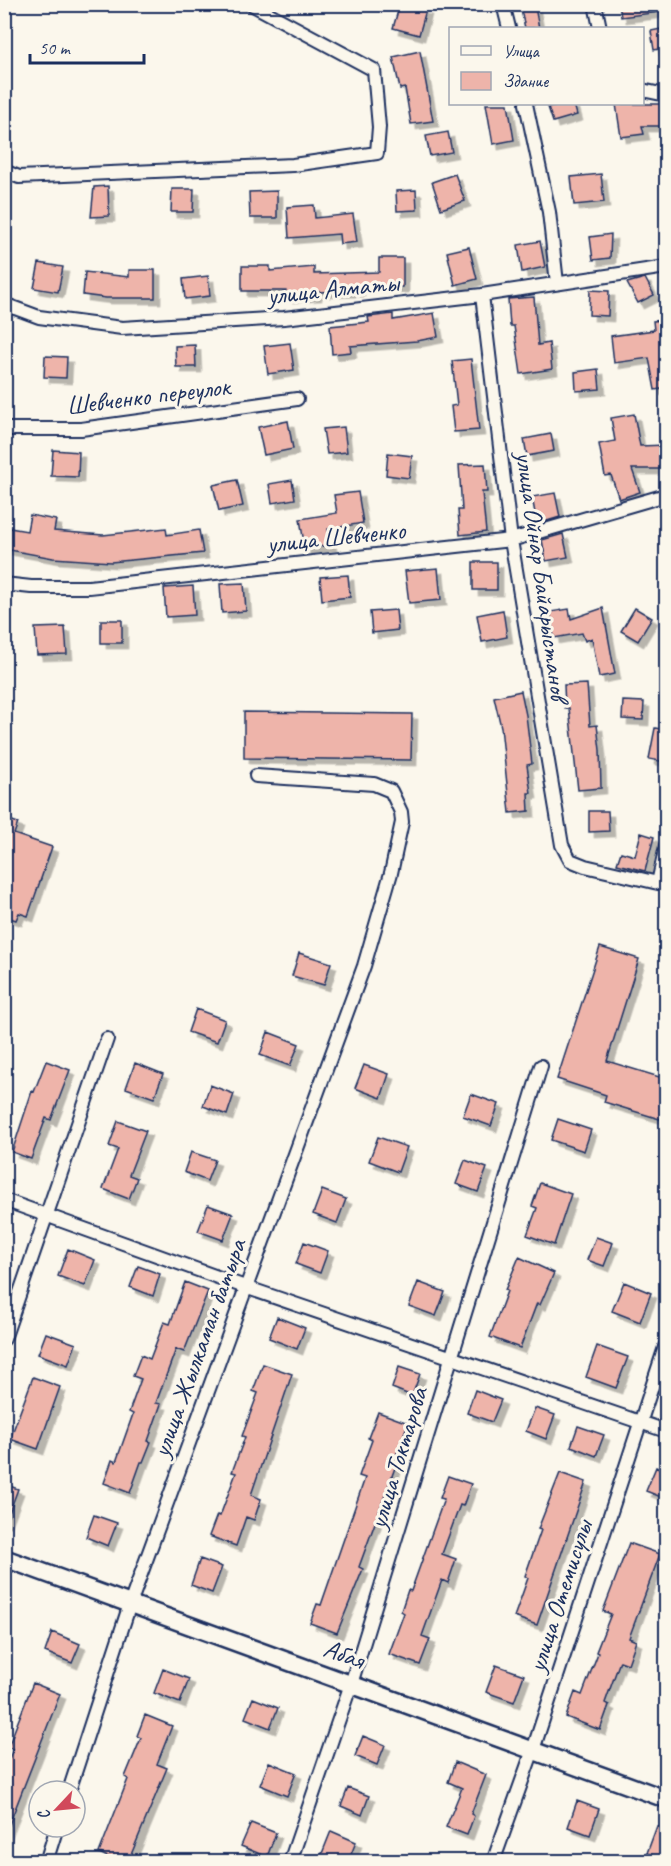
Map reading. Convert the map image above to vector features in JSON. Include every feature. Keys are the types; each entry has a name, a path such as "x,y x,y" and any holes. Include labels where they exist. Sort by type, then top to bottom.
{"street":[{"path":"4,171 19,177 293,165 377,153 379,127 374,70 251,4"},
{"path":"503,4 509,27"},
{"path":"595,4 600,27"},
{"path":"644,90 666,95"},
{"path":"526,105 549,212 557,283"},
{"name":"улица Алматы","path":"4,304 39,317 122,328 284,318 482,295 666,267"},
{"name":"улица Ойнар Байарыстанов","path":"482,295 511,540 562,845 570,860 585,866 662,882"},
{"name":"Шевченко переулок","path":"4,429 81,429 297,399"},
{"name":"улица Шевченко","path":"4,584 31,587 88,587 511,540 666,495"},
{"name":"улица Жылкаман батыра","path":"73,1779 130,1604 364,966 392,873 402,822 401,812 391,791 374,783 256,776"},
{"path":"662,882 666,846"},
{"path":"4,1339 107,1039"},
{"name":"улица Токтарова","path":"290,1862 351,1684 541,1066"},
{"path":"4,1200 245,1287 666,1431"},
{"name":"улица Отемисулы","path":"493,1862 533,1750 666,1344"},
{"name":"Абая","path":"4,1558 666,1799"},
{"path":"46,1862 53,1839"}],"building":[{"path":"400,4 426,10 419,35 393,28"},
{"path":"619,4 658,4 659,12 621,17"},
{"path":"535,7 539,27 525,27 521,10"},
{"path":"666,28 666,48 654,50 651,31"},
{"path":"420,51 433,121 411,124 405,88 400,89 393,57"},
{"path":"666,104 666,126 642,126 644,134 621,137 616,105"},
{"path":"486,105 508,105 514,140 493,144"},
{"path":"574,105 577,115 553,122 548,107"},
{"path":"448,132 452,152 430,156 426,136"},
{"path":"455,174 465,201 441,209 432,182"},
{"path":"601,174 604,202 574,205 571,177"},
{"path":"108,186 109,216 91,217 94,187"},
{"path":"172,189 194,189 193,212 171,212"},
{"path":"416,190 417,210 397,211 396,191"},
{"path":"277,191 277,218 250,218 249,192"},
{"path":"314,205 315,218 353,214 357,242 340,244 339,234 289,238 287,207"},
{"path":"611,234 610,258 593,260 590,237"},
{"path":"540,241 545,267 522,272 518,245"},
{"path":"469,247 477,279 455,285 447,252"},
{"path":"379,258 403,258 403,287 358,287 359,291 316,292 316,295 287,297 286,291 242,291 242,266 270,266 270,271 314,267 314,274 379,272"},
{"path":"39,263 63,267 58,292 34,288"},
{"path":"129,270 155,270 155,298 106,298 83,295 85,272 129,277"},
{"path":"208,276 210,296 185,299 183,279"},
{"path":"645,278 654,295 638,303 627,283"},
{"path":"590,290 609,291 608,316 589,315"},
{"path":"534,297 538,345 549,343 552,369 521,374 514,326 510,326 508,299"},
{"path":"434,313 438,337 417,341 350,346 351,352 332,354 330,326 369,322 368,317 393,314 393,320"},
{"path":"666,320 666,388 655,390 649,358 614,363 611,336 654,330 653,321"},
{"path":"290,343 294,370 268,374 264,346"},
{"path":"195,345 196,367 176,367 175,346"},
{"path":"45,356 67,357 66,378 44,377"},
{"path":"471,359 479,430 454,432 451,406 457,405 452,361"},
{"path":"598,369 600,389 576,391 575,372"},
{"path":"634,414 640,446 666,445 666,469 632,469 640,492 619,499 611,475 605,476 599,444 615,441 611,418"},
{"path":"288,421 293,449 264,455 258,427"},
{"path":"344,427 347,452 327,454 323,429"},
{"path":"551,434 554,451 527,456 524,439"},
{"path":"53,450 79,452 78,477 51,476"},
{"path":"388,453 412,456 409,478 386,475"},
{"path":"485,464 487,492 482,492 486,532 460,535 458,510 462,510 459,465"},
{"path":"237,480 243,506 219,511 213,485"},
{"path":"292,480 295,499 272,503 269,484"},
{"path":"358,492 363,523 328,529 331,545 305,549 300,519 337,513 334,495"},
{"path":"555,493 560,517 537,524 532,497"},
{"path":"30,515 56,520 54,531 103,535 166,528 167,535 199,530 203,553 111,562 53,558 4,549 4,527 27,531"},
{"path":"563,534 568,557 546,561 542,540"},
{"path":"473,562 497,562 497,590 473,590"},
{"path":"438,568 441,600 409,603 405,571"},
{"path":"348,575 350,597 322,600 320,577"},
{"path":"244,583 246,611 222,613 220,584"},
{"path":"193,586 195,615 166,617 164,588"},
{"path":"603,608 615,674 599,677 592,638 585,641 582,633 554,638 550,612 569,609 571,619"},
{"path":"635,608 652,618 638,641 621,631"},
{"path":"396,610 398,630 372,633 370,612"},
{"path":"503,610 507,637 482,642 477,615"},
{"path":"101,620 122,620 122,643 101,643"},
{"path":"65,627 67,654 37,655 35,628"},
{"path":"587,684 590,726 597,725 601,788 578,790 569,708 565,708 564,685"},
{"path":"521,691 532,764 527,765 531,793 528,793 529,811 510,813 501,727 494,697"},
{"path":"623,701 644,702 643,720 622,719"},
{"path":"244,712 412,714 411,760 244,758"},
{"path":"655,728 666,730 666,762 649,759"},
{"path":"589,811 608,811 609,831 589,832"},
{"path":"4,818 18,823 14,834 52,847 28,916 19,913 16,920 4,916"},
{"path":"641,833 654,837 645,871 617,864 621,852 635,856"},
{"path":"600,947 639,959 607,1061 666,1079 666,1121 604,1102 606,1095 557,1079"},
{"path":"299,953 331,963 324,985 292,976"},
{"path":"196,1009 225,1020 217,1042 188,1032"},
{"path":"268,1032 299,1044 290,1066 260,1055"},
{"path":"46,1061 70,1070 51,1120 46,1118 31,1159 12,1152 32,1091 34,1092"},
{"path":"135,1063 163,1074 154,1098 126,1088"},
{"path":"364,1065 389,1074 381,1098 355,1088"},
{"path":"210,1085 234,1094 227,1115 203,1106"},
{"path":"471,1094 499,1104 491,1126 463,1116"},
{"path":"558,1119 591,1130 584,1151 551,1140"},
{"path":"118,1121 146,1131 129,1175 137,1178 129,1199 103,1189 118,1149 109,1146"},
{"path":"378,1137 407,1147 398,1172 369,1161"},
{"path":"191,1152 215,1160 207,1181 184,1172"},
{"path":"465,1160 487,1168 478,1192 456,1184"},
{"path":"540,1183 571,1194 554,1245 527,1235 537,1208 532,1206"},
{"path":"322,1190 346,1199 337,1223 313,1214"},
{"path":"208,1205 233,1214 223,1240 198,1231"},
{"path":"596,1237 613,1243 604,1266 587,1260"},
{"path":"304,1242 328,1251 320,1273 296,1264"},
{"path":"68,1249 95,1260 85,1286 58,1276"},
{"path":"519,1257 554,1273 540,1305 537,1303 520,1348 490,1337 507,1291 505,1290"},
{"path":"138,1266 160,1274 153,1296 130,1287"},
{"path":"185,1282 208,1291 184,1352 176,1349 156,1403 161,1404 148,1441 151,1442 130,1493 104,1483 112,1460 116,1462 133,1414 129,1412 141,1379 133,1376 141,1355 150,1359 164,1322 170,1324"},
{"path":"418,1282 445,1292 436,1316 409,1306"},
{"path":"624,1282 651,1293 640,1322 612,1311"},
{"path":"277,1317 305,1328 297,1349 269,1338"},
{"path":"46,1333 76,1344 68,1365 38,1354"},
{"path":"597,1346 628,1357 616,1388 586,1377"},
{"path":"263,1364 292,1374 251,1495 261,1499 254,1520 246,1517 236,1546 209,1536 217,1515 220,1516 236,1473 232,1472 258,1393 253,1391"},
{"path":"399,1367 420,1374 412,1396 392,1388"},
{"path":"33,1377 60,1387 38,1449 10,1439"},
{"path":"475,1390 501,1400 492,1422 467,1413"},
{"path":"535,1408 555,1415 546,1439 526,1431"},
{"path":"378,1412 408,1423 393,1464 396,1465 359,1567 363,1569 337,1633 310,1623 317,1604 321,1605 365,1478 359,1476 372,1440 368,1438"},
{"path":"578,1426 604,1435 596,1456 571,1446"},
{"path":"656,1467 666,1471 666,1499 646,1491"},
{"path":"560,1473 586,1482 537,1625 514,1617 528,1578 525,1576 541,1530 538,1529"},
{"path":"448,1476 471,1484 463,1506 460,1505 442,1554 456,1559 448,1583 442,1580 422,1636 430,1639 420,1665 389,1654 404,1613 401,1611 408,1590 411,1591 444,1499 440,1498"},
{"path":"4,1484 18,1489 6,1521 4,1521"},
{"path":"94,1515 117,1523 108,1546 86,1537"},
{"path":"629,1543 660,1554 629,1638 636,1641 628,1664 620,1661 605,1703 609,1705 600,1730 566,1717 575,1692 582,1695 598,1653 596,1652 611,1614 603,1611"},
{"path":"200,1559 222,1567 212,1593 191,1585"},
{"path":"52,1632 80,1644 72,1663 45,1652"},
{"path":"496,1665 524,1675 514,1702 486,1692"},
{"path":"163,1669 189,1679 180,1703 154,1693"},
{"path":"33,1683 60,1694 5,1835 4,1771 13,1749 8,1747"},
{"path":"253,1698 278,1708 270,1728 245,1718"},
{"path":"145,1715 172,1726 157,1764 167,1768 128,1862 120,1862 99,1853 128,1779 125,1777 141,1738 137,1736"},
{"path":"363,1736 385,1745 377,1765 355,1756"},
{"path":"269,1762 296,1773 287,1796 260,1785"},
{"path":"455,1762 486,1775 471,1814 474,1816 467,1835 446,1827 462,1788 448,1782"},
{"path":"348,1788 369,1796 362,1815 341,1806"},
{"path":"577,1801 599,1809 590,1835 568,1827"},
{"path":"251,1823 276,1833 267,1857 241,1846"},
{"path":"657,1826 666,1829 666,1860 647,1853"},
{"path":"331,1831 356,1842 348,1862 336,1862 321,1856"}]}
